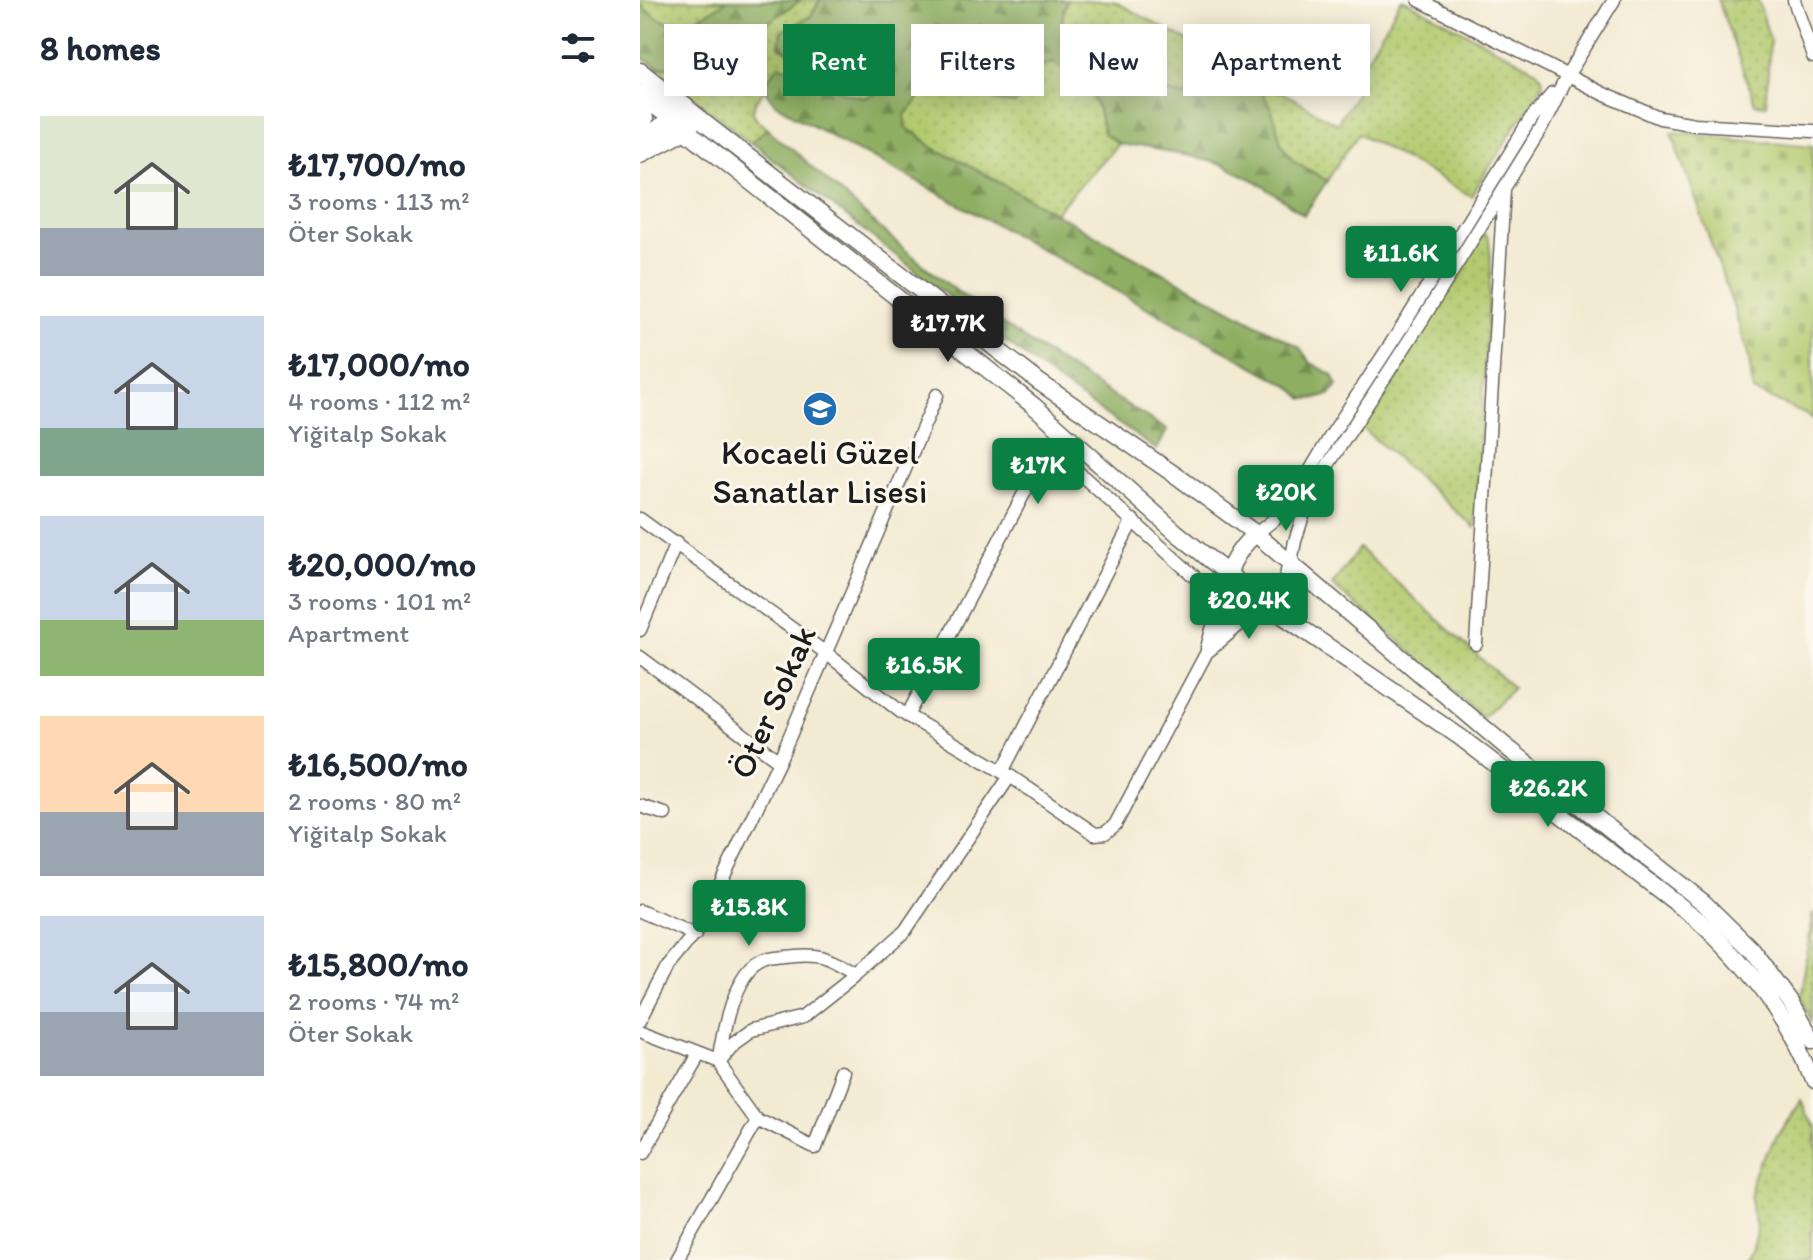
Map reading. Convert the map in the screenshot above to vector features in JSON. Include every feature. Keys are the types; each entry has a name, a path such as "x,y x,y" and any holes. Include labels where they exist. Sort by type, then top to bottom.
{"highway":[{"path":"640,72 685,118"},
{"path":"640,93 685,118"},
{"path":"640,99 643,119 640,138"},
{"path":"640,151 651,136 685,118"}],"main road":[{"path":"685,118 1050,420 1177,533 1263,602 1460,737 1697,919 1733,953 1764,992 1782,1019 1813,1081"},
{"path":"685,118 1039,382 1181,479 1291,562 1504,745 1721,918 1775,980 1813,1041"},
{"path":"1209,648 1238,552 1256,534"},
{"path":"1209,648 1263,602 1276,595 1288,576 1291,562"}],"street":[{"path":"1419,0 1567,76 1660,118 1695,124 1813,131"},
{"path":"1291,562 1302,516 1318,481 1542,127 1567,76 1614,0"},
{"path":"1794,0 1813,57"},
{"path":"1256,534 1282,513 1295,496 1531,119 1567,76"},
{"path":"1476,644 1504,187"},
{"name":"Öter Sokak","path":"640,1020 674,956 695,935 779,761 937,395"},
{"path":"907,716 1049,446 1050,420"},
{"path":"1049,446 1196,578 1207,594 1217,619"},
{"path":"640,519 826,653 907,716 1006,774 1095,834 1105,833 1115,825 1209,648"},
{"path":"718,1061 751,1030 803,1017 905,931 1006,774 1133,520"},
{"path":"640,630 676,543"},
{"path":"640,657 779,761"},
{"path":"640,806 665,814"},
{"path":"640,911 695,935"},
{"path":"718,1061 736,992 759,962 814,955 829,959 856,975"},
{"path":"640,1031 718,1061 758,1117 815,1146 843,1072"},
{"path":"640,1153 697,1054"},
{"path":"677,1260 758,1117"}],"green space":[{"path":"640,0 728,0 696,18 671,23 656,17 640,5"},
{"path":"728,0 801,0 765,24 664,24 664,67 649,63 640,56 640,5 659,19 671,23 688,21"},
{"path":"801,0 820,0 811,16 796,24 783,24 783,80 769,77 767,81 765,24"},
{"path":"820,0 1067,0 1060,24 1060,65 1054,62 1044,65 1044,24 911,24 911,96 921,96 906,115 906,127 929,144 1299,347 1311,363 1333,375 1338,386 1324,397 1304,399 1290,386 776,104 767,92 767,83 779,65 783,66 783,96 895,96 895,24 796,24 811,16"},
{"path":"1067,0 1114,1 1156,24 1062,24"},
{"path":"1401,0 1405,0 1537,70 1543,79 1542,85 1471,196 1358,133 1327,181 1293,160 1282,144 1271,109 1263,96 1288,96 1336,124 1353,96 1370,96 1370,53"},
{"path":"1718,0 1758,0 1770,40 1766,105 1755,104"},
{"path":"1167,30 1183,38 1183,96 1167,92"},
{"path":"783,31 783,48 779,46"},
{"path":"1054,62 1060,65 1060,96 1093,96 1103,134 1117,144 1055,213 929,144 906,127 906,115 921,96 1044,96 1044,65"},
{"path":"1167,92 1183,96 1263,96 1271,109 1282,144 1293,160 1327,181 1304,215 1256,181 1223,165 1190,156 1117,144 1103,134 1093,96 1167,96"},
{"path":"692,96 760,96 753,110 756,118 768,128 751,142"},
{"path":"985,96 1025,96 1015,104"},
{"path":"768,128 885,233 958,292 1034,346 1167,430 1157,450 1055,380 751,142"},
{"path":"1672,131 1813,144 1813,421 1807,415 1753,391 1749,358 1733,306"},
{"path":"1485,233 1489,239 1491,263 1475,528 1360,426"},
{"path":"1359,548 1513,688 1482,718 1403,644 1332,585"},
{"path":"1813,913 1813,1025 1799,998"},
{"path":"1802,1098 1813,1127 1813,1260 1748,1260 1760,1220 1757,1196 1780,1134"}],"place":[{"name":"Kocaeli Güzel Sanatlar Lisesi","path":"820,409"}]}
